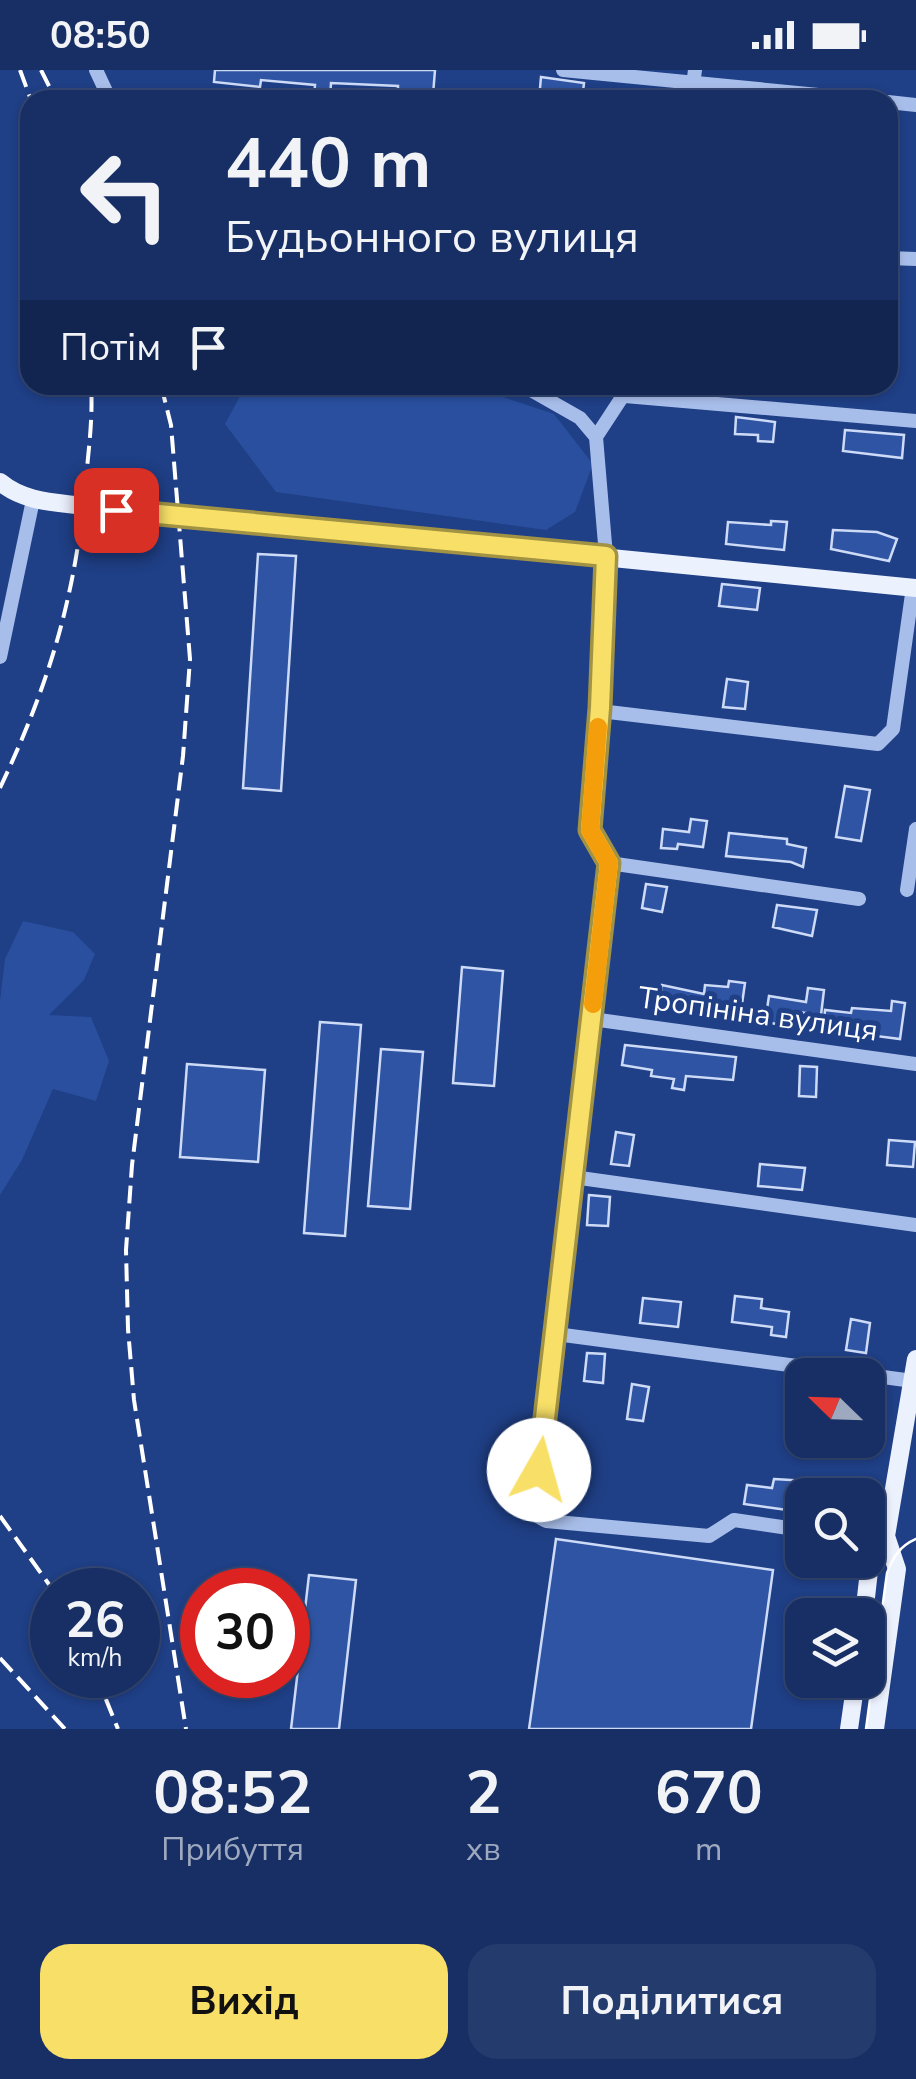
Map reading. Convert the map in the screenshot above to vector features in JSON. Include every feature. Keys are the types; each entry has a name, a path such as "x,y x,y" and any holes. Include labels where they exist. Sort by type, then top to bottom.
{"main road":[{"path":"0,482 33,500 914,588"},
{"path":"885,1502 916,1359"},
{"path":"874,1729 897,1569 885,1550"},
{"path":"849,1729 853,1698"}],"street":[{"path":"562,70 694,76 797,90"},
{"path":"540,395 580,418 596,438 606,556 600,711 590,830 609,863 534,1504 537,1516 546,1521 710,1536 734,1520 785,1528"},
{"path":"596,438 624,395"},
{"path":"666,395 916,421"},
{"path":"0,658 33,500"},
{"path":"600,711 878,744 893,729 914,588"},
{"path":"907,890 916,830"},
{"path":"609,863 858,899"},
{"name":"Тропініна вулиця","path":"592,1020 916,1064"},
{"path":"574,1176 916,1224"},
{"path":"556,1334 785,1364"},
{"path":"885,1377 913,1381"}],"shaded area":[{"path":"241,395 497,395 554,414 593,464 575,512 546,530 276,492 225,424"},
{"path":"23,921 73,932 95,954 84,980 49,1015 91,1017 109,1061 96,1101 53,1089 22,1160 0,1195 0,1001 5,959"}],"building":[{"path":"215,70 435,70 433,90 331,83 331,90 315,90 315,85 261,80 260,87 214,82"},
{"path":"541,77 584,83 583,90 540,90"},
{"path":"736,417 775,422 773,442 758,441 758,435 735,434"},
{"path":"845,430 904,435 902,458 843,451"},
{"path":"771,521 787,522 784,550 726,544 728,522 771,525"},
{"path":"833,530 877,532 897,539 889,561 831,549"},
{"path":"258,554 296,556 281,791 243,788"},
{"path":"722,584 760,588 757,610 719,606"},
{"path":"727,679 748,682 745,709 723,707"},
{"path":"845,786 870,790 861,841 836,837"},
{"path":"691,819 707,821 703,847 678,844 677,849 661,848 663,829 689,832"},
{"path":"729,833 787,839 787,844 806,848 803,867 791,862 726,856"},
{"path":"646,884 667,887 662,912 642,908"},
{"path":"777,905 817,910 812,936 773,927"},
{"path":"462,967 503,971 494,1086 453,1083"},
{"path":"729,981 745,983 740,1018 660,1008 662,985 704,994 705,985 728,987"},
{"path":"808,988 824,990 821,1015 791,1011 788,1026 765,1022 769,996 806,1002"},
{"path":"892,1001 905,1003 900,1039 850,1037 850,1033 823,1031 825,1010 891,1011"},
{"path":"320,1022 361,1025 345,1236 304,1233"},
{"path":"625,1045 736,1057 733,1080 686,1076 684,1090 672,1088 674,1079 651,1076 652,1070 622,1065"},
{"path":"381,1049 423,1052 410,1209 368,1206"},
{"path":"187,1064 265,1070 258,1162 180,1157"},
{"path":"800,1066 817,1067 816,1097 799,1096"},
{"path":"616,1132 634,1135 629,1166 611,1164"},
{"path":"889,1140 915,1142 913,1167 887,1165"},
{"path":"760,1164 805,1168 802,1190 758,1186"},
{"path":"589,1195 610,1197 608,1226 587,1225"},
{"path":"735,1296 762,1299 761,1308 789,1312 786,1337 771,1335 772,1327 732,1322"},
{"path":"643,1298 681,1302 678,1327 640,1323"},
{"path":"851,1319 870,1323 866,1353 846,1350"},
{"path":"587,1353 605,1354 603,1383 584,1381"},
{"path":"632,1384 649,1387 643,1421 627,1419"},
{"path":"774,1479 785,1480 785,1510 744,1504 747,1485 772,1488"},
{"path":"556,1539 773,1570 751,1729 529,1729"},
{"path":"310,1575 356,1580 339,1729 291,1729 295,1698 310,1698"}],"tram line":[{"path":"866,1729 887,1573 898,1553 916,1539"}],"railway":[{"path":"20,70 27,90"},
{"path":"41,70 51,90"},
{"path":"0,788 47,674 68,600 81,521 91,395"},
{"path":"164,395 171,425 190,659 183,756 132,1165 126,1250 134,1400 186,1729"},
{"path":"0,1516 37,1568"},
{"path":"0,1658 65,1729"},
{"path":"105,1698 118,1729"}],"slow traffic":[{"path":"593,1004 609,863 590,830 598,727"}],"route":[{"path":"116,510 606,556 590,830 609,863 539,1470"}]}
